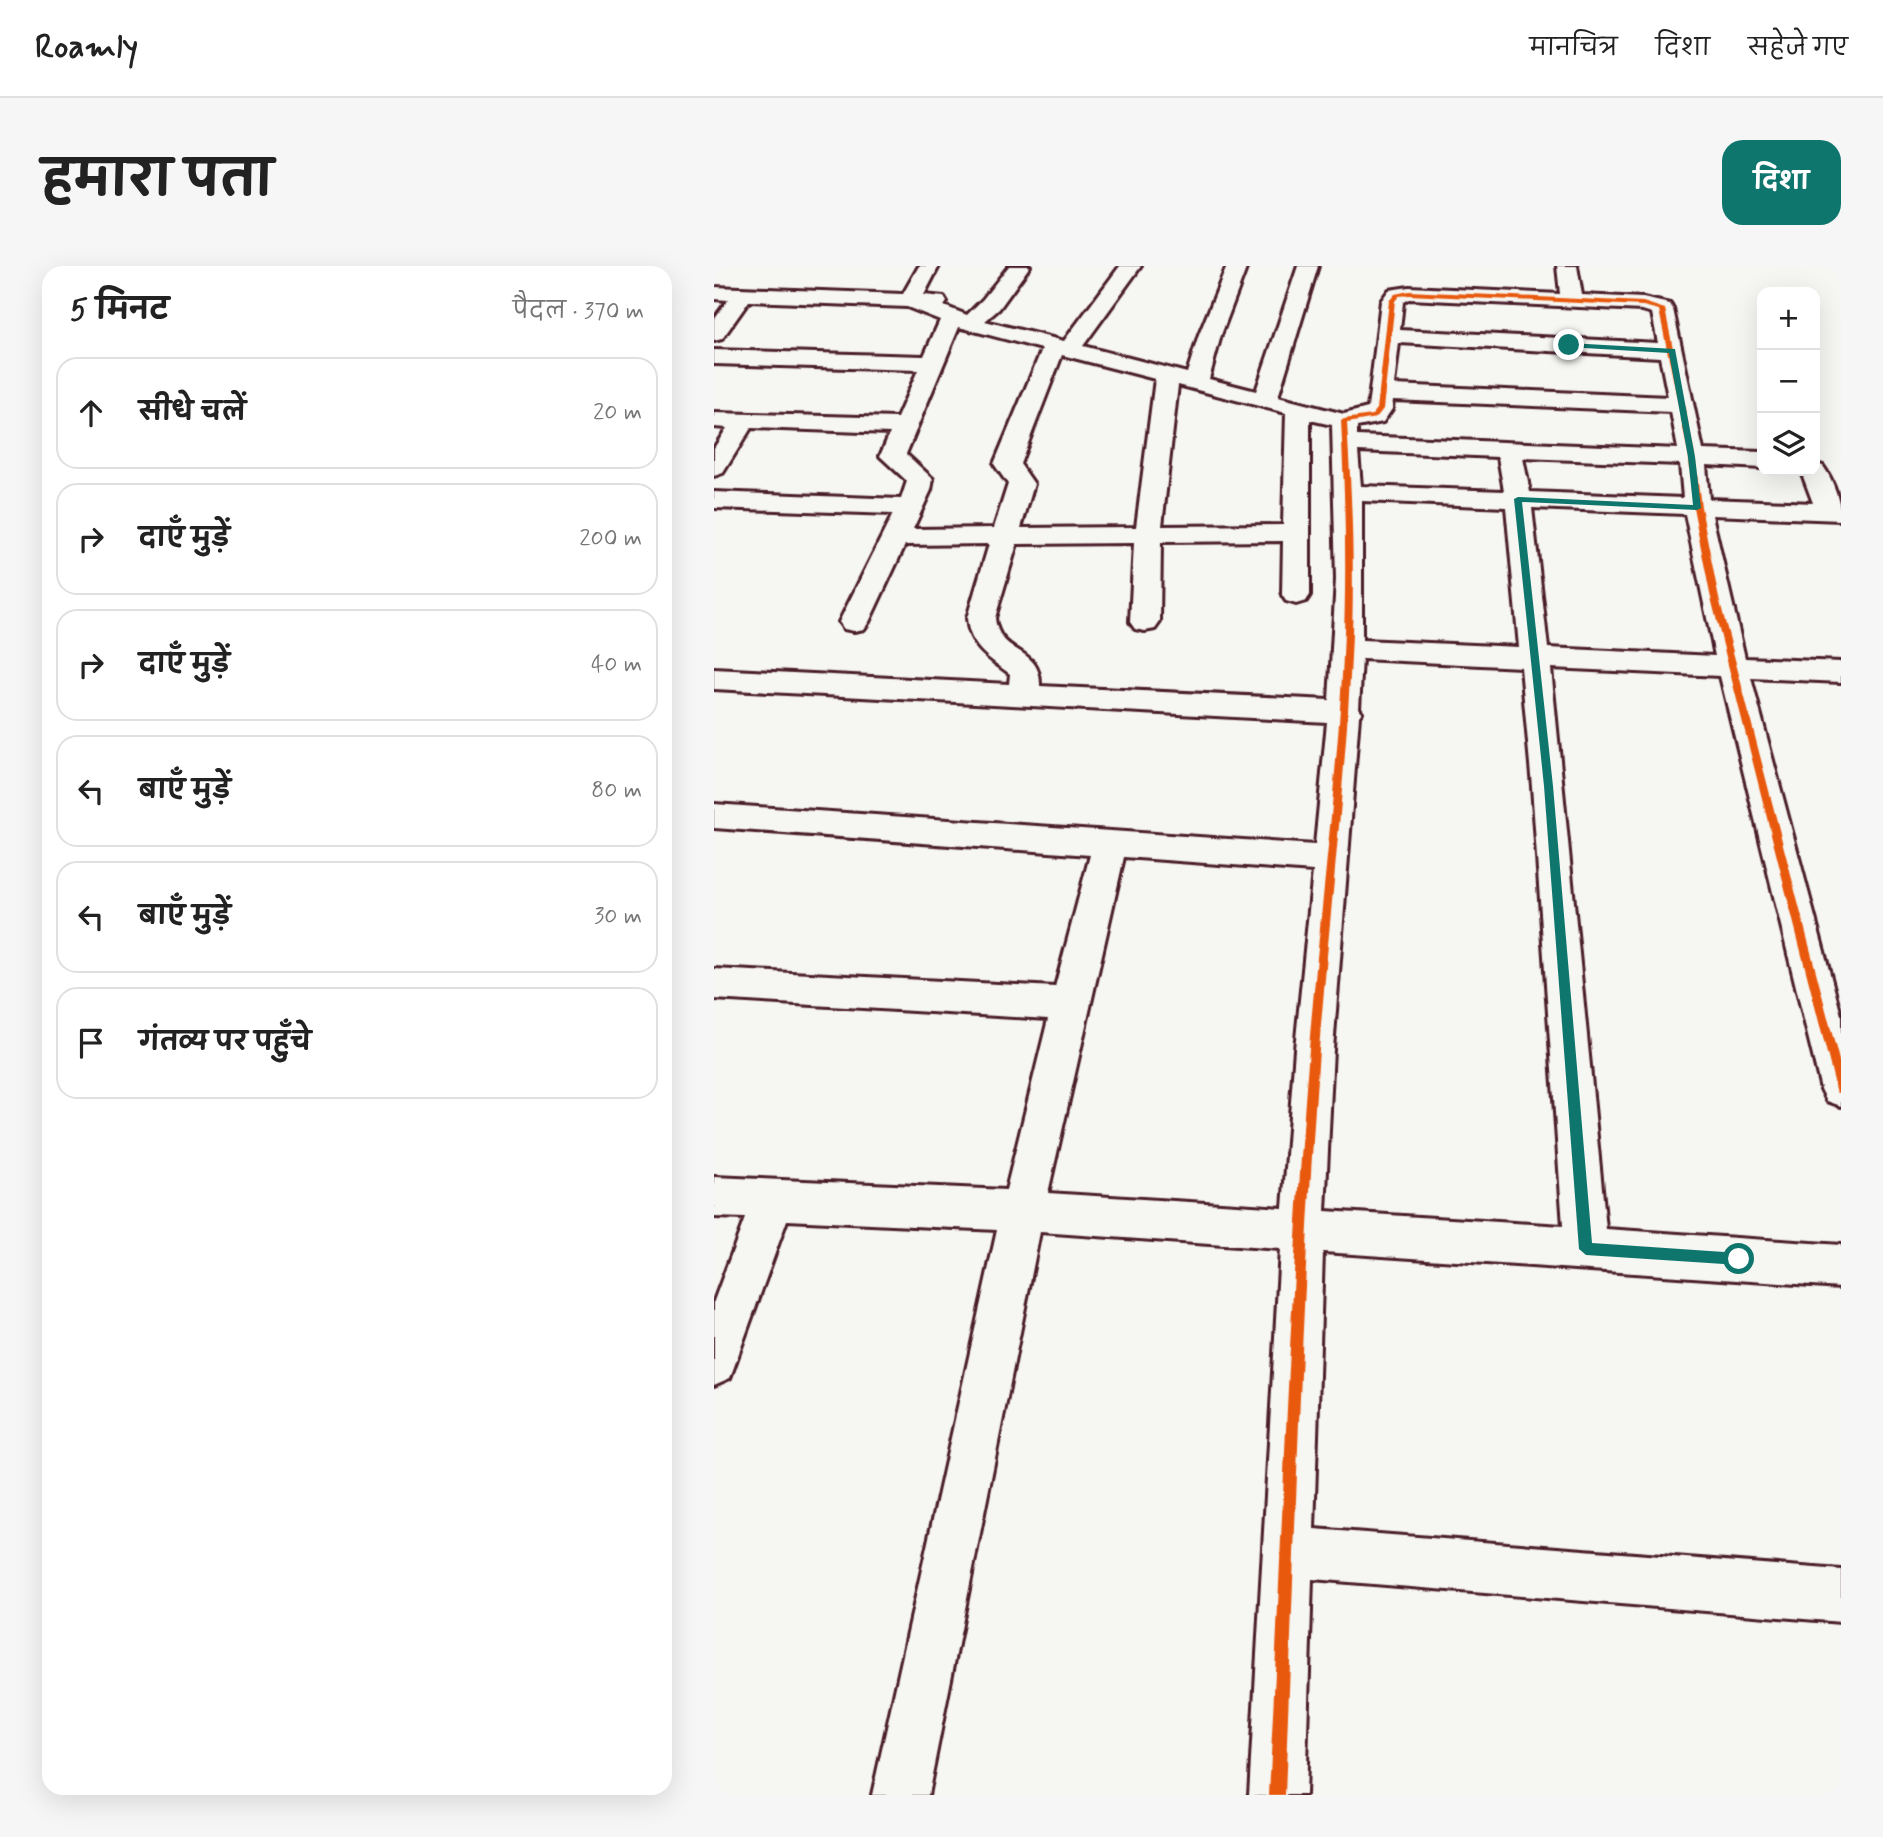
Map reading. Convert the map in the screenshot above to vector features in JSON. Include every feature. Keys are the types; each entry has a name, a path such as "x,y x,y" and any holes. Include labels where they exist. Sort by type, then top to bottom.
{"street":[{"path":"910,301 929,266"},
{"path":"854,622 910,507 920,479 893,456 932,363 961,321 991,304 1020,266"},
{"path":"1024,695 1025,671 989,644 981,632 981,618 1021,484 1019,478 1008,470 1007,464 1062,347 1131,266"},
{"path":"1195,384 1210,335 1237,266"},
{"path":"1265,401 1308,266"},
{"path":"1567,266 1572,300"},
{"path":"801,296 816,276"},
{"path":"715,281 743,294 991,304"},
{"path":"1345,432 1374,417 1380,409 1392,301 1397,295 1432,287 1656,305 1662,309 1666,316 1692,457 1697,508 1730,666 1841,1089"},
{"path":"714,334 743,294"},
{"path":"910,301 961,321 1167,377 1298,409 1345,432 1509,449 1757,460"},
{"path":"1389,336 1672,351"},
{"path":"714,356 932,363"},
{"path":"1145,622 1148,535 1167,377"},
{"path":"1381,392 1682,405"},
{"path":"1572,400 1579,452"},
{"path":"1296,595 1298,409"},
{"path":"714,420 904,426"},
{"path":"714,468 744,421"},
{"path":"1277,1795 1302,1229 1321,964 1346,712 1350,493 1345,432"},
{"path":"1509,449 1518,499 1535,658 1586,1249"},
{"path":"1350,493 1697,508 1835,511 1817,476"},
{"path":"714,500 910,507"},
{"path":"896,537 1296,533"},
{"path":"1349,649 1841,672"},
{"path":"714,679 1346,712"},
{"path":"714,816 1332,859"},
{"path":"900,1795 1021,1211 1068,1004 1110,844"},
{"path":"714,984 1068,1004"},
{"path":"714,1197 1021,1211 1841,1266"},
{"path":"714,1362 773,1200"},
{"path":"1289,1552 1841,1596"}],"cycle path":[{"path":"1277,1795 1308,1142 1347,657 1349,500 1344,421 1374,417 1380,409 1392,301 1397,295 1409,293 1643,304 1662,309 1692,457 1697,507 1714,594 1841,1089"}],"route":[{"path":"1569,345 1672,351 1692,457 1697,508 1518,499 1548,786 1586,1249 1739,1259"}]}
